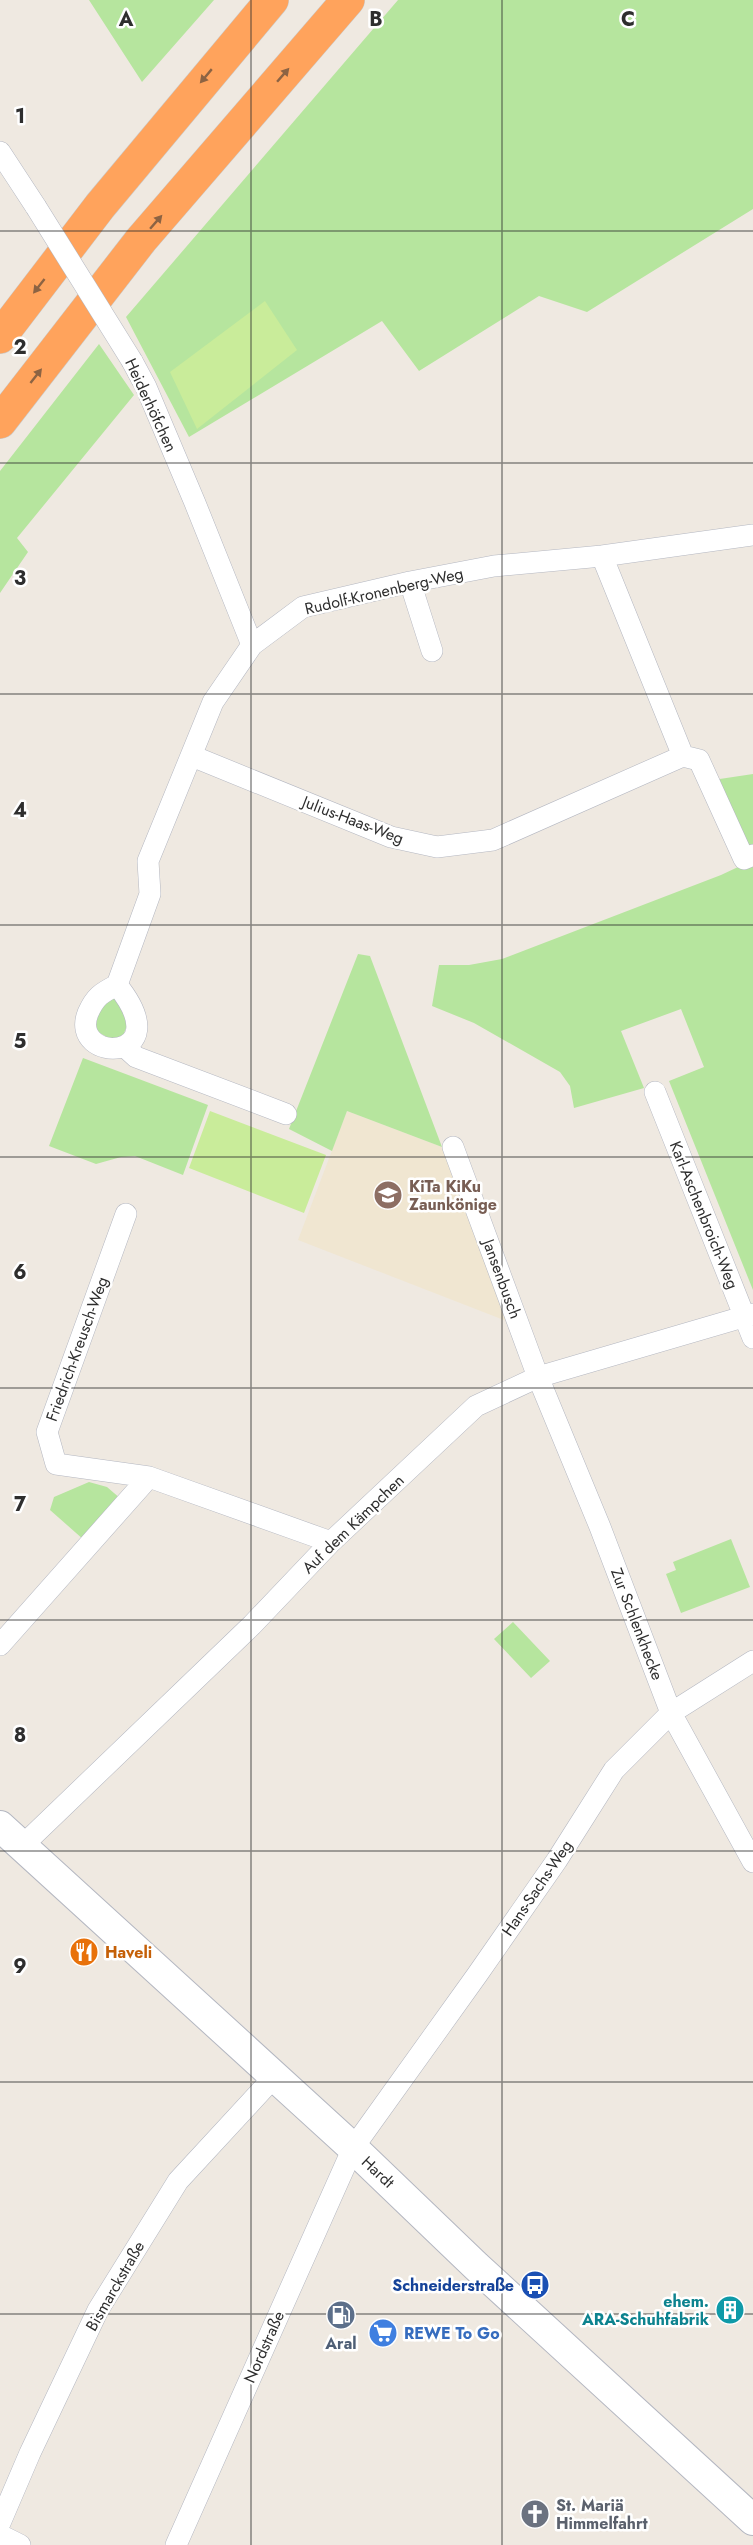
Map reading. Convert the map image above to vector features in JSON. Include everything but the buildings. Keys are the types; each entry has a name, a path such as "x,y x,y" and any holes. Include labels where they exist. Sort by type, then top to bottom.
{"highway":[{"path":"0,337 108,197 272,0"},
{"path":"0,422 141,240 348,0"}],"main road":[{"name":"Hardt","path":"0,1826 353,2148 476,2266 753,2520"}],"street":[{"name":"Heiderhöfchen","path":"0,152 132,361 146,387 252,645"},
{"name":"Rudolf-Kronenberg-Weg","path":"117,985 150,894 148,861 213,702 252,645 303,607 410,582 494,566 602,556 753,535"},
{"path":"602,556 683,756 699,760 748,857"},
{"path":"410,582 432,651"},
{"name":"Julius-Haas-Weg","path":"192,756 391,837 437,847 493,840 683,756"},
{"path":"117,985 133,1009 137,1026 132,1041 124,1047 111,1050 97,1044 88,1035 86,1020 99,994 117,985"},
{"path":"124,1047 136,1057 286,1114"},
{"name":"Karl-Aschenbroich-Weg","path":"655,1092 748,1315 753,1338"},
{"name":"Jansenbusch","path":"453,1147 538,1377"},
{"name":"Friedrich-Kreusch-Weg","path":"126,1214 47,1432 56,1464 149,1477 331,1542"},
{"name":"Auf dem Kämpchen","path":"21,1847 252,1625 331,1542 476,1406 538,1377 748,1315"},
{"name":"Zur Schlenkhecke","path":"538,1377 600,1527 671,1713 753,1862"},
{"path":"0,1645 149,1477"},
{"name":"Hans-Sachs-Weg","path":"353,2148 557,1860 614,1770 671,1713 753,1661"},
{"name":"Bismarckstraße","path":"0,2523 30,2452 98,2310 178,2181 274,2077"},
{"name":"Nordstraße","path":"176,2545 353,2148"},
{"path":"0,2535 20,2545"}],"shaded area":[{"name":"KiTa KiKu Zaunkönige","path":"347,1111 442,1147 509,1322 298,1240"}],"green space":[{"path":"89,0 214,0 142,82"},
{"path":"398,0 753,0 753,209 587,312 539,296 419,371 382,321 189,437 126,317"},
{"path":"265,301 297,350 197,429 170,372"},
{"path":"99,344 134,395 17,538 28,552 0,593 0,471"},
{"path":"753,774 753,850 746,853 713,780"},
{"path":"753,860 753,1290 669,1081 704,1067 681,1009 621,1031 644,1088 574,1108 570,1086 560,1072 474,1023 432,1006 439,965 469,965 502,959 721,875"},
{"path":"358,954 370,956 442,1147 347,1111 332,1151 289,1129"},
{"path":"113,994 129,1020 120,1044 94,1030 102,999"},
{"path":"83,1058 208,1105 183,1175 135,1156 121,1157 96,1164 49,1146"},
{"path":"210,1111 326,1155 304,1213 189,1168"},
{"path":"89,1482 107,1487 121,1499 84,1540 50,1510 54,1497"},
{"path":"731,1539 750,1587 681,1613 666,1574 676,1570 673,1562"},
{"path":"513,1622 550,1661 531,1678 494,1639"}],"place":[{"name":"KiTa KiKu Zaunkönige","path":"388,1195"},
{"name":"Haveli","path":"84,1952"},
{"name":"Schneiderstraße","path":"535,2285"},
{"name":"ehem. ARA-Schuhfabrik","path":"730,2310"},
{"name":"Aral","path":"341,2315"},
{"name":"REWE To Go","path":"383,2333"},
{"name":"St. Mariä Himmelfahrt","path":"535,2514"}]}
